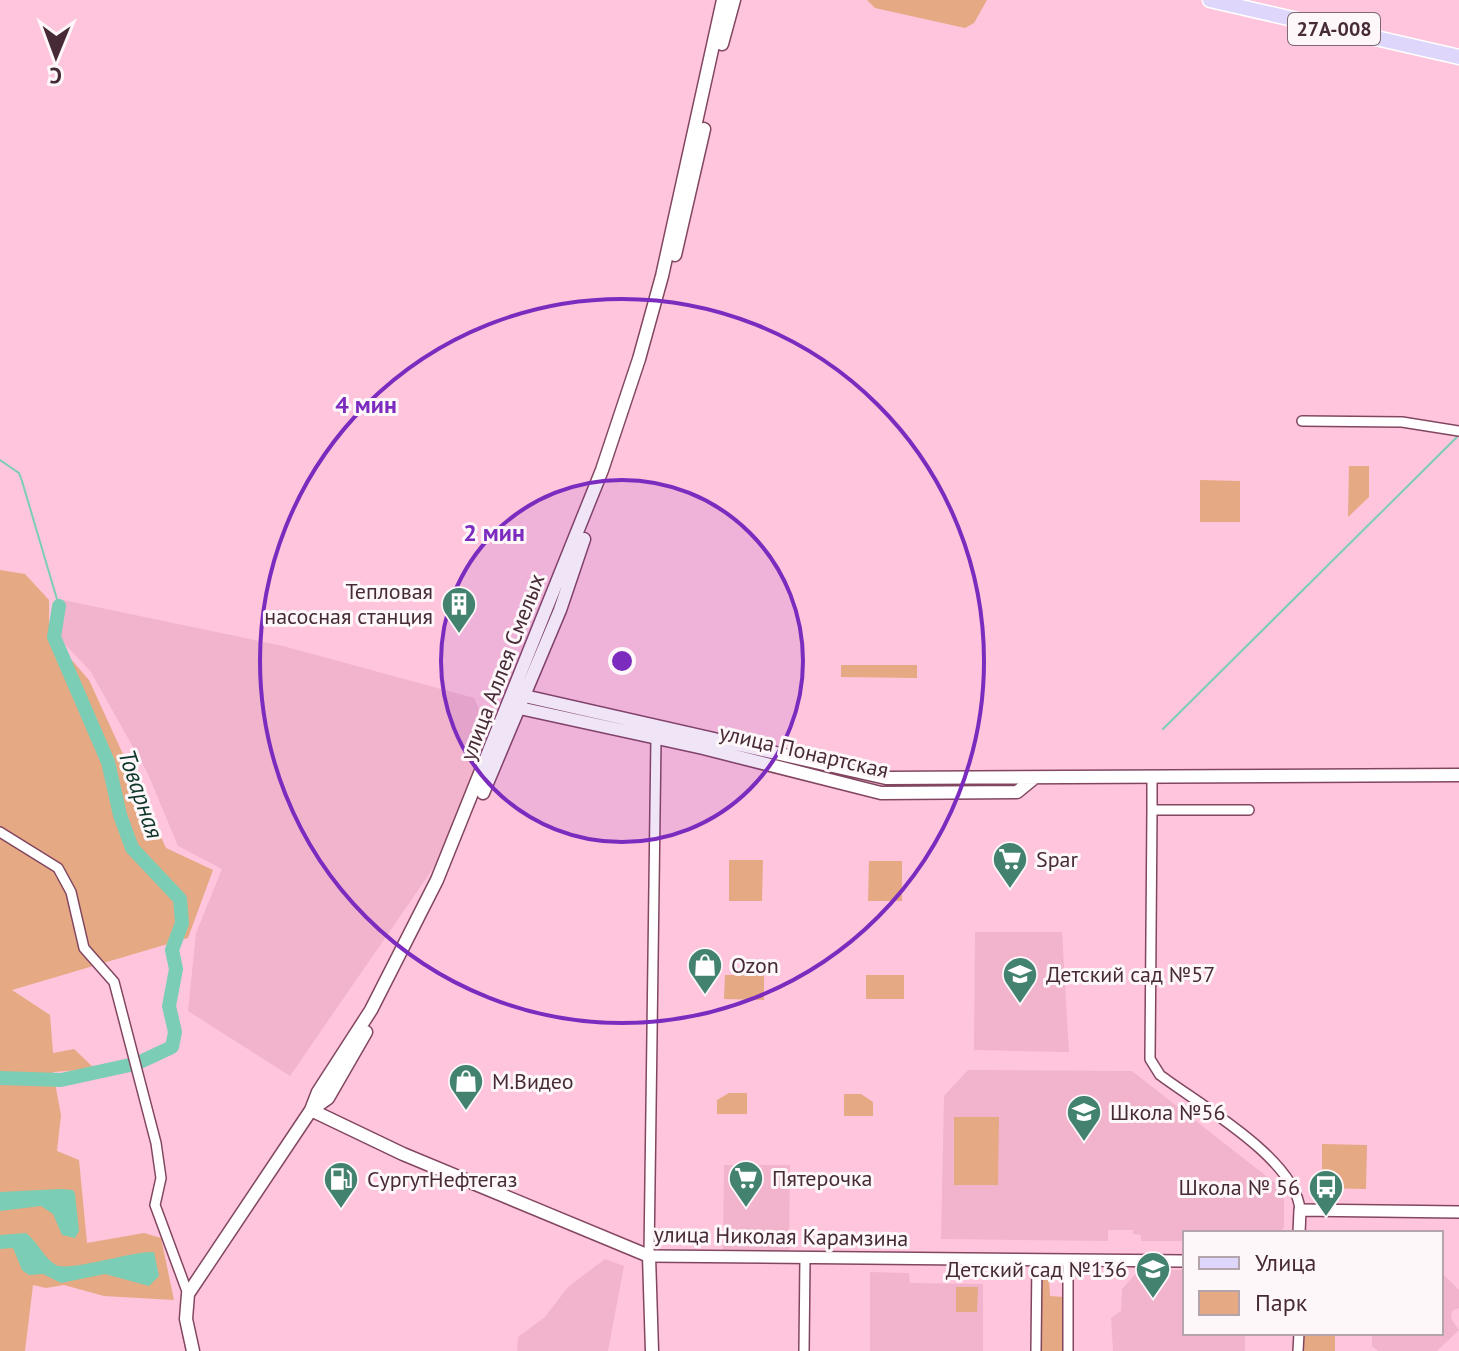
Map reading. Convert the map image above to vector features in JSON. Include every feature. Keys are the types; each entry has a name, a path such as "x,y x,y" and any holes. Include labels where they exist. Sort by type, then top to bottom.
{"main road":[{"name":"улица Аллея Смелых","path":"188,1294 311,1110 318,1092 371,1010 416,925 516,700 639,359 662,276 723,0"},
{"path":"516,700 560,610 641,381 734,0"},
{"name":"27А-008","path":"1210,0 1459,57"},
{"name":"улица Понартская","path":"516,700 656,738 704,742 881,793 1017,792"},
{"name":"улица Понартская","path":"516,700 886,778 1459,775"},
{"path":"1017,777 1017,792"},
{"path":"1017,792 1034,778"},
{"name":"улица Николая Карамзина","path":"311,1110 403,1154 649,1256"},
{"path":"649,1256 652,1351"},
{"path":"188,1294 186,1319 193,1351"}],"street":[{"path":"1302,421 1402,422 1457,431"},
{"path":"649,1256 656,738"},
{"path":"1152,776 1150,1059 1160,1075 1276,1161 1292,1182 1300,1210 1299,1231"},
{"path":"1152,810 1249,810"},
{"path":"0,832 58,868 71,892 84,948 114,982 156,1143 161,1178 155,1205 188,1294"},
{"path":"1300,1210 1459,1212"},
{"name":"улица Николая Карамзина","path":"649,1256 1183,1261"},
{"path":"804,1351 805,1258"},
{"path":"1036,1351 1037,1260"},
{"path":"1068,1260 1068,1351"}],"shaded area":[{"path":"63,600 283,646 474,698 485,723 464,809 432,870 290,1076 188,1011 196,933 222,869 178,846 148,774 91,672 59,638"},
{"name":"Детский сад №57","path":"975,932 1062,932 1069,1052 974,1050"},
{"name":"Школа №56","path":"968,1070 1132,1071 1284,1190 1284,1227 1281,1231 1183,1231 1183,1241 1141,1241 1141,1235 1133,1234 1133,1230 1108,1230 1108,1241 941,1239 944,1096"},
{"path":"724,1165 790,1165 789,1253 723,1250"},
{"path":"73,1190 75,1194 79,1231 75,1238 62,1235 53,1214 41,1206 0,1211 0,1192"},
{"path":"26,1233 56,1265 87,1264 154,1252 159,1276 149,1286 105,1274 61,1283 43,1274 29,1275 22,1270 13,1248 0,1249 0,1235"},
{"path":"605,1259 624,1266 608,1351 517,1351 518,1337 545,1317 568,1287"},
{"name":"Детский сад №136","path":"1139,1270 1183,1270 1183,1335 1244,1335 1245,1351 1113,1351 1111,1318 1121,1311 1122,1289"},
{"path":"870,1272 909,1273 910,1283 983,1284 983,1351 870,1351"},
{"path":"1443,1274 1459,1290 1459,1308 1452,1311 1451,1318 1459,1330 1437,1351 1378,1351 1372,1346 1372,1335 1443,1335"}],"green space":[{"path":"867,0 987,0 974,23 965,28 875,8"},
{"path":"1349,466 1369,466 1369,497 1348,517"},
{"path":"1200,480 1240,481 1240,522 1200,522"},
{"path":"0,570 25,574 49,600 49,634 89,680 166,848 213,870 188,938 12,990 50,1015 53,1053 74,1049 95,1069 53,1072 61,1115 57,1151 79,1160 87,1243 144,1233 161,1238 174,1300 104,1296 64,1285 46,1288 33,1285 25,1351 0,1351"},
{"path":"841,665 917,665 917,678 841,677"},
{"path":"729,860 763,860 762,901 729,901"},
{"path":"869,861 902,861 902,901 868,901"},
{"path":"725,975 764,975 764,1000 724,999"},
{"path":"866,975 904,975 904,999 866,999"},
{"path":"729,1093 747,1093 747,1114 717,1114 717,1100"},
{"path":"844,1094 861,1094 873,1102 873,1116 844,1116"},
{"path":"954,1117 999,1117 998,1185 954,1185"},
{"path":"1322,1144 1367,1145 1366,1189 1322,1188"},
{"path":"1041,1279 1049,1279 1050,1296 1065,1297 1063,1351 1039,1351"},
{"path":"956,1287 978,1287 977,1312 956,1312"},
{"path":"1304,1335 1335,1335 1335,1351 1304,1351"}],"waterway":[{"path":"1163,729 1458,436"},
{"path":"0,460 19,473 59,606"},
{"name":"Товарная","path":"59,606 54,637 108,762 120,815 132,848 180,899 182,923 172,950 176,969 169,1006 175,1032 172,1047 140,1062"},
{"name":"Товарная","path":"0,1078 61,1080 130,1065"}],"place":[{"name":"Тепловая насосная станция","path":"459,635"},
{"name":"Spar","path":"1010,890"},
{"name":"Ozon","path":"705,996"},
{"name":"Детский сад №57","path":"1020,1005"},
{"name":"M.Видео","path":"466,1112"},
{"name":"Школа №56","path":"1084,1143"},
{"name":"Пятерочка","path":"746,1209"},
{"name":"СургутНефтегаз","path":"341,1210"},
{"name":"Школа № 56","path":"1326,1218"},
{"name":"Детский сад №136","path":"1153,1300"}]}
